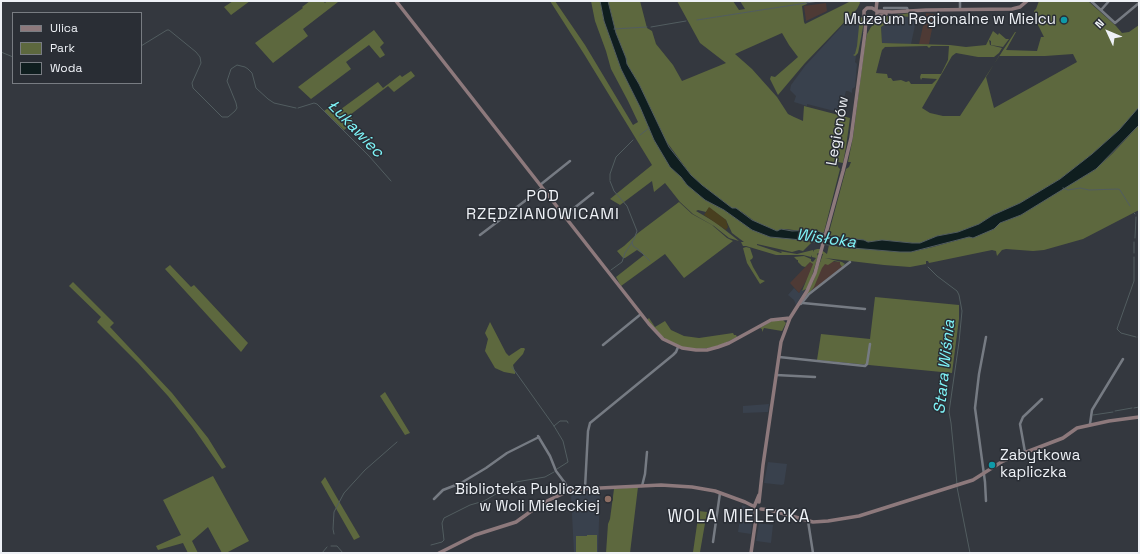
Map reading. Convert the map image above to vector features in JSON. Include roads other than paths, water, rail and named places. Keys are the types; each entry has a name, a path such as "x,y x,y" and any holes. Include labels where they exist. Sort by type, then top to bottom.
{"street":[{"path":"396,1 641,314 660,335 678,347 696,350 718,347 768,321 779,318 790,318"},
{"path":"876,1 871,7 864,11 864,16 866,19 870,21 874,20 877,16 892,12"},
{"path":"876,1 877,16"},
{"path":"960,1 960,10"},
{"path":"871,7 876,10 892,12 1012,9 1020,7 1027,1"},
{"path":"1091,1 1115,23 1139,3"},
{"path":"1101,10 1109,1"},
{"path":"884,8 907,8 908,11"},
{"name":"Legionów","path":"751,553 778,357 782,338 790,318 800,304 811,282 827,232 845,165 866,19"},
{"name":"Legionów","path":"865,33 870,21"},
{"path":"480,235 570,161"},
{"path":"564,216 593,193"},
{"path":"800,304 809,294 850,262"},
{"path":"800,304 865,309"},
{"path":"603,345 641,314"},
{"path":"986,337 979,374 975,408 986,501"},
{"path":"778,357 865,366 867,364 870,344"},
{"path":"585,488 588,431 590,423 674,355 678,347"},
{"path":"1090,424 1090,414 1092,410 1123,359"},
{"path":"776,375 815,377"},
{"path":"1026,453 1020,424 1023,418 1042,399"},
{"path":"439,553 475,535 516,522 542,503 569,491 585,488 664,485 692,487 720,493 808,521 828,521 859,516 973,480 997,464 1063,438 1077,428 1090,424 1139,417"},
{"path":"434,499 443,490 461,483 507,453 539,436 550,456 554,468 565,482 569,491"},
{"path":"642,486 646,474 647,452"},
{"path":"713,542 720,493"},
{"path":"808,521 813,553"}],"water":[{"name":"Wisłoka","path":"600,1 608,1 616,33 627,64 639,84 669,147 691,175 702,185 732,208 736,208 752,220 777,231 781,229 792,231 815,230 830,236 864,240 868,242 882,240 912,243 920,243 937,236 958,232 979,224 993,215 1020,203 1060,179 1092,154 1119,130 1139,107 1139,125 1096,169 1021,215 1000,223 994,229 973,238 969,237 911,252 900,252 852,248 821,244 812,241 770,237 752,230 724,210 705,200 687,185 670,167 654,140 640,107 621,69 604,21"}],"waterway":[{"path":"697,20 819,1"},
{"path":"651,27 686,21"},
{"path":"614,29 647,27"},
{"name":"Łukawiec","path":"142,45 169,30 196,52 200,57 201,63 192,83 193,88 222,117 228,117 237,108 227,81 231,69 237,65 245,67 252,73 256,88 268,99 274,103 296,108"},
{"name":"Łukawiec","path":"1,52 12,57"},
{"name":"Łukawiec","path":"298,108 314,103 317,104 369,156 391,181"},
{"path":"640,135 649,128"},
{"path":"610,180 610,174 616,157 633,140"},
{"path":"610,181 614,191 627,206 637,231 625,253 622,262 611,270"},
{"path":"1063,188 1068,190 1080,188 1089,190 1118,189 1130,206"},
{"path":"1135,238 1136,217"},
{"path":"632,242 633,246 650,261"},
{"path":"1134,242 1134,253"},
{"path":"1134,257 1134,281 1117,329 1121,333 1136,337"},
{"name":"Stara Wiśnia","path":"928,267 957,291 962,311 949,412 957,484"},
{"path":"512,367 563,441 568,462 557,469"},
{"path":"1134,408 1139,407"},
{"path":"1115,411 1132,408"},
{"path":"1093,415 1113,412"},
{"path":"554,426 560,421 567,421 568,423"},
{"path":"334,534 334,512 344,493 365,470 397,442"},
{"path":"516,482 545,477 554,472"},
{"path":"431,545 444,540 442,523 444,518 470,505 484,501 515,483"},
{"name":"Stara Wiśnia","path":"957,487 970,553"},
{"path":"331,546 337,546 343,553"},
{"path":"322,553 327,547"}],"place":[{"name":"Muzeum Regionalne w Mielcu","path":"1064,20"},
{"name":"Zabytkowa kapliczka","path":"992,465"},
{"name":"Biblioteka Publiczna w Woli Mieleckiej","path":"608,499"}],"district":[{"name":"POD RZĘDZIANOWICAMI","path":"543,206"},
{"name":"WOLA MIELECKA","path":"739,517"}]}
